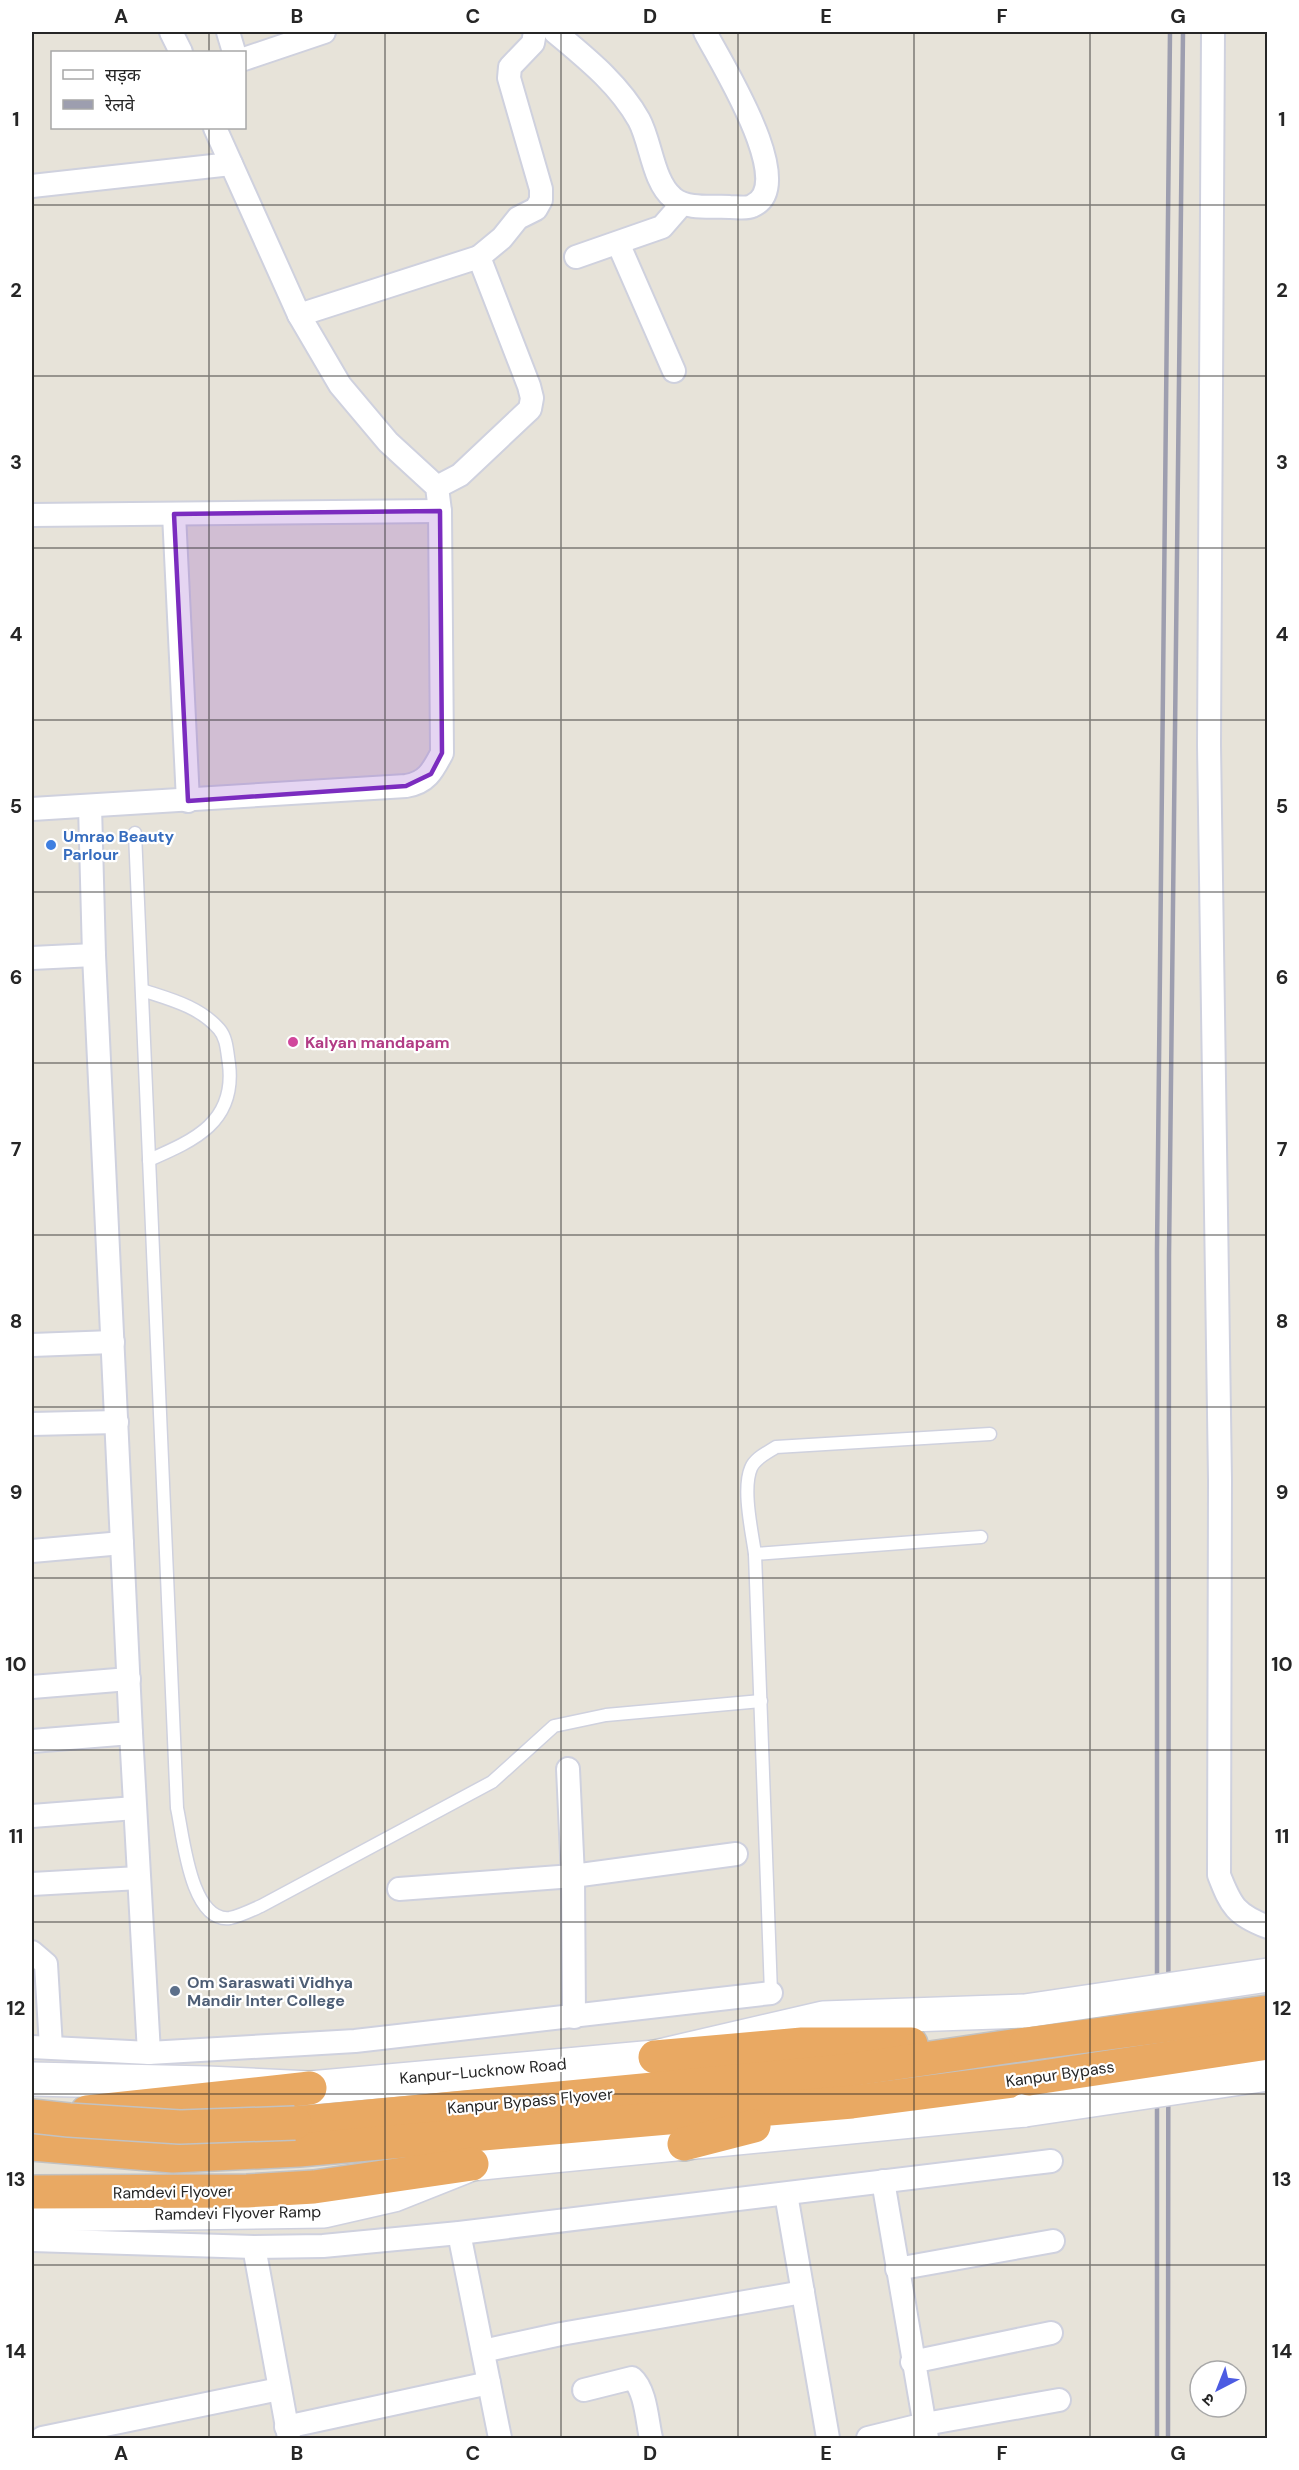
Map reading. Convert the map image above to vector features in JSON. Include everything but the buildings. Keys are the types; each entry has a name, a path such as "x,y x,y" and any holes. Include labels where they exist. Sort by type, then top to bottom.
{"highway":[{"name":"Kanpur Bypass","path":"1026,2044 1268,2012"},
{"name":"Kanpur Bypass","path":"852,2102 1027,2094 1268,2043"},
{"path":"655,2057 802,2044 1026,2044"},
{"name":"Kanpur Bypass Flyover","path":"32,2144 173,2156 297,2136 842,2071 1026,2044"},
{"path":"32,2117 310,2088"},
{"path":"684,2144 852,2102"},
{"name":"Kanpur Bypass Flyover","path":"32,2117 297,2136 852,2102"},
{"name":"Ramdevi Flyover","path":"32,2192 247,2191 319,2199 472,2164"}],"main road":[{"name":"Kanpur-Lucknow Road","path":"32,2079 310,2088 655,2057 823,2018 1025,2011 1268,1975"},
{"path":"472,2164 684,2144 1027,2094 1268,2074"},
{"name":"Ramdevi Flyover Ramp","path":"32,2215 319,2199"}],"street":[{"path":"171,32 180,51"},
{"path":"228,32 234,51"},
{"path":"246,58 324,32"},
{"path":"299,315 479,257 502,238 518,218 536,209 541,189 509,78 510,68 533,44 535,32"},
{"path":"555,32 596,66 639,120 661,183 671,197 682,204 748,208 762,199 767,189 768,171 761,144 705,32"},
{"path":"1213,32 1209,745 1220,1480 1219,1875 1230,1903 1249,1920 1268,1927"},
{"path":"32,809 416,785 431,774 442,753 440,512 437,487 388,442 340,385 299,315 215,129"},
{"path":"32,186 231,164"},
{"path":"576,257 662,227 682,204"},
{"path":"618,243 674,371"},
{"path":"437,487 460,475 530,410 532,398 530,386 479,257"},
{"path":"32,515 440,512"},
{"path":"174,514 188,801"},
{"path":"90,806 94,955 131,1733 149,2053"},
{"path":"32,958 94,955"},
{"path":"32,1345 113,1342"},
{"path":"32,1424 117,1422"},
{"path":"32,1551 122,1543"},
{"path":"32,1687 129,1679"},
{"path":"32,1741 131,1733"},
{"path":"568,1769 573,1876 574,2017"},
{"path":"32,1816 135,1808"},
{"path":"399,1889 573,1876 736,1854"},
{"path":"32,1884 139,1878"},
{"path":"32,1952 46,1964 41,2047 149,2053 355,2041 771,1993"},
{"path":"32,2240 254,2247 323,2246 459,2233 1051,2161"},
{"path":"883,2181 912,2362 926,2431"},
{"path":"786,2194 803,2292 823,2437"},
{"path":"459,2233 500,2439"},
{"path":"897,2269 1053,2241"},
{"path":"254,2247 288,2433 489,2383"},
{"path":"483,2351 561,2334 803,2292"},
{"path":"912,2362 1051,2333"},
{"path":"584,2390 632,2378 638,2383 651,2439"},
{"path":"42,2439 279,2390"},
{"path":"868,2439 926,2431 1059,2400"}],"lane":[{"path":"135,833 177,1808 194,1887 204,1906 217,1915 229,1918 261,1906 492,1782 554,1726 606,1715 761,1701"},
{"path":"142,990 181,1002 203,1015 218,1028 225,1037 230,1082 228,1099 222,1111 208,1127 189,1143 149,1160"},
{"path":"771,1993 755,1554 748,1488 751,1468 759,1458 776,1447 990,1434"},
{"path":"755,1554 981,1538"}],"highlighted area":[{"path":"440,511 442,753 431,774 406,786 188,801 174,514"}],"railway":[{"path":"1157,2438 1157,1250 1170,32"},
{"path":"1168,2438 1169,1255 1183,32"}],"place":[{"name":"Umrao Beauty Parlour","path":"51,845"},
{"name":"Kalyan mandapam","path":"293,1042"},
{"name":"Om Saraswati Vidhya Mandir Inter College","path":"175,1991"}]}
